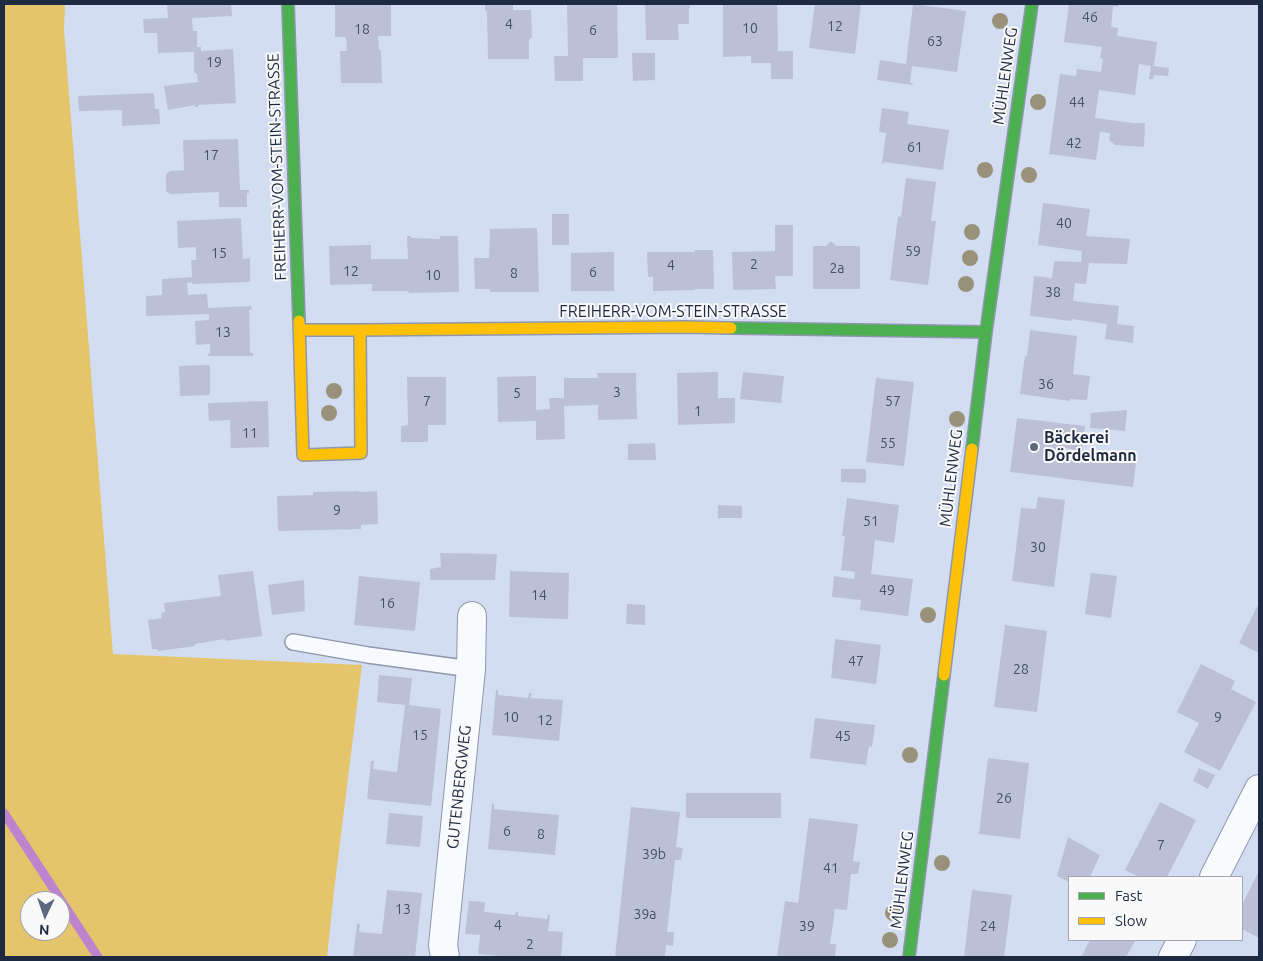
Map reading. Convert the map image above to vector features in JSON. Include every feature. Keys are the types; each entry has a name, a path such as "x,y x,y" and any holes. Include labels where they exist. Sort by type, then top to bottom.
{"street":[{"name":"FREIHERR-VOM-STEIN-STRASSE","path":"288,4 303,455 361,453 360,330"},
{"name":"MÜHLENWEG","path":"909,957 986,332 1032,4"},
{"name":"FREIHERR-VOM-STEIN-STRASSE","path":"299,330 685,327 986,332"},
{"name":"GUTENBERGWEG","path":"445,957 443,945 471,669 472,616"},
{"path":"1215,876 1259,789"},
{"path":"1173,957 1181,941"}],"lane":[{"path":"293,642 368,655 471,669"}],"shaded area":[{"path":"4,4 65,4 64,30 113,654 362,665 327,957 4,957"}],"building":[{"path":"167,4 231,4 232,16 192,18 193,31 197,31 197,47 201,47 201,51 233,49 236,103 198,105 198,107 195,107 195,105 168,110 164,86 198,82 197,74 194,72 194,52 158,53 157,33 144,33 143,19 168,18"},
{"path":"335,4 391,4 391,36 378,36 379,50 381,50 382,83 341,83 340,51 347,51 346,37 335,37"},
{"path":"485,4 513,4 513,10 531,10 532,37 529,40 529,59 488,59 487,11 485,11"},
{"path":"567,4 617,4 618,58 583,58 583,81 555,81 554,56 568,56"},
{"path":"645,4 690,4 689,24 678,25 679,40 646,40"},
{"path":"723,4 777,4 778,51 793,51 793,79 771,79 771,63 751,63 751,56 723,57"},
{"path":"815,4 861,4 855,54 809,48"},
{"path":"913,4 966,11 957,72 912,66 910,83 913,83 912,85 877,80 880,60 906,64"},
{"path":"1069,4 1118,4 1118,7 1113,6 1111,27 1118,28 1117,36 1157,42 1154,66 1169,68 1168,76 1154,75 1153,79 1149,79 1151,66 1139,64 1135,95 1099,90 1095,118 1145,123 1144,147 1115,145 1109,140 1110,133 1100,132 1096,160 1049,154 1060,74 1076,76 1077,69 1101,72 1103,59 1100,58 1102,47 1064,42"},
{"path":"632,53 655,53 655,80 633,81"},
{"path":"154,93 155,109 159,109 160,124 122,126 122,110 79,111 78,96"},
{"path":"882,108 909,112 907,124 949,130 943,170 884,162 882,164 886,133 879,132"},
{"path":"238,139 240,190 249,190 249,193 247,193 247,207 219,207 219,192 170,194 166,191 166,174 170,171 184,170 183,140"},
{"path":"906,178 936,182 931,221 936,221 928,285 890,280 898,216 901,217"},
{"path":"1043,203 1090,209 1086,236 1130,239 1127,264 1089,263 1086,284 1075,283 1073,301 1119,306 1117,324 1134,326 1133,343 1105,339 1107,324 1030,316 1034,276 1052,278 1054,261 1081,262 1082,251 1038,245"},
{"path":"552,214 569,214 569,245 552,245"},
{"path":"241,218 243,259 250,258 250,282 187,283 188,295 207,294 208,308 251,306 252,309 249,310 250,353 253,353 253,356 208,356 210,354 210,344 196,345 195,321 209,320 209,314 146,316 146,296 162,295 162,279 192,277 191,260 196,260 196,247 178,248 177,221"},
{"path":"775,225 793,225 793,276 775,276 776,289 733,290 732,252 775,251"},
{"path":"537,228 539,292 490,292 490,289 475,289 474,258 489,258 490,229"},
{"path":"407,236 411,236 411,238 440,239 440,236 458,236 459,292 409,293 408,291 372,291 372,284 330,285 329,246 371,245 371,259 408,259"},
{"path":"831,241 836,246 860,246 860,289 813,289 813,246 826,246"},
{"path":"695,250 713,250 714,289 653,291 653,277 648,277 647,252 695,252"},
{"path":"614,252 614,291 571,291 571,253"},
{"path":"1030,330 1077,336 1073,374 1090,376 1087,400 1070,399 1070,401 1020,394"},
{"path":"210,365 210,395 180,396 179,366"},
{"path":"718,372 718,398 735,398 735,423 678,425 677,373"},
{"path":"743,372 784,376 781,403 740,399"},
{"path":"597,373 636,373 637,419 598,420 598,405 564,406 565,439 536,440 536,421 498,422 497,377 536,376 536,410 550,409 549,398 564,398 564,378 598,378"},
{"path":"407,377 446,377 446,425 428,425 428,442 401,442 401,426 408,425"},
{"path":"876,378 914,382 904,466 866,462"},
{"path":"268,401 269,447 231,448 230,420 209,421 208,403"},
{"path":"1127,410 1125,431 1090,428 1091,413"},
{"path":"1017,418 1085,426 1082,451 1065,448 1065,453 1136,463 1133,487 1010,472"},
{"path":"655,443 656,460 628,460 628,444"},
{"path":"841,469 866,469 866,483 841,482"},
{"path":"377,491 378,524 361,525 361,529 278,531 277,496 313,495 313,492"},
{"path":"1038,497 1065,500 1054,587 1012,581 1021,508 1036,509"},
{"path":"847,498 899,505 894,543 875,540 871,574 913,579 908,616 860,610 861,600 832,597 834,576 854,579 855,572 841,570 845,536 842,536"},
{"path":"718,505 742,506 742,518 718,518"},
{"path":"440,553 497,554 495,580 430,580 430,569 441,567"},
{"path":"253,571 262,636 225,641 225,639 195,644 195,646 158,651 158,649 152,649 148,620 162,618 161,613 165,612 164,603 221,596 218,575"},
{"path":"510,571 569,573 568,619 509,617"},
{"path":"1091,573 1117,576 1111,618 1085,614"},
{"path":"359,576 420,582 415,631 354,625"},
{"path":"304,580 305,611 272,615 268,585"},
{"path":"1259,603 1259,653 1239,643"},
{"path":"627,604 645,605 645,625 626,624"},
{"path":"1005,625 1047,631 1037,712 994,707"},
{"path":"835,639 881,645 876,684 831,678"},
{"path":"1201,664 1235,681 1231,689 1256,702 1220,771 1184,752 1199,723 1177,712"},
{"path":"379,675 412,678 409,705 441,709 431,806 367,799 371,761 374,761 373,769 397,772 405,705 377,702"},
{"path":"496,690 498,690 498,695 528,698 529,693 532,693 531,698 563,700 559,741 492,735"},
{"path":"815,718 875,725 872,747 869,746 866,765 810,758"},
{"path":"988,758 1029,763 1020,839 979,834"},
{"path":"1199,768 1215,775 1208,789 1193,781"},
{"path":"686,793 781,793 781,818 686,818"},
{"path":"1160,802 1196,820 1168,876 1137,876 1125,870"},
{"path":"492,804 494,804 494,809 559,815 555,855 488,849"},
{"path":"631,807 680,812 676,847 683,848 681,860 675,860 667,932 674,932 673,946 666,945 665,957 615,957"},
{"path":"389,813 423,816 420,847 386,844"},
{"path":"809,818 858,824 853,861 860,862 858,874 851,874 847,910 835,909 830,944 836,944 835,957 777,957 785,901 798,903"},
{"path":"1068,837 1100,855 1090,876 1068,876 1068,882 1057,876"},
{"path":"1259,871 1259,938 1243,930 1243,903"},
{"path":"387,890 422,893 415,957 353,957 357,924 360,924 359,932 382,934"},
{"path":"972,890 1012,895 1004,957 964,957"},
{"path":"469,901 485,902 484,912 515,915 518,912 518,916 547,919 548,915 550,915 548,931 563,932 561,957 510,957 478,954 480,935 465,934"},
{"path":"1089,941 1135,941 1126,957 1081,957"}],"waterway":[{"path":"4,813 98,957"}],"traffic: fast":[{"path":"288,4 299,321"},
{"path":"972,449 986,332 1032,4"},
{"path":"731,328 986,332"},
{"path":"909,957 944,675"}],"traffic: slow":[{"path":"299,321 303,455 361,453 360,330 299,330"},
{"path":"360,330 731,328"},
{"path":"944,675 972,449"}],"place":[{"name":"Bäckerei Dördelmann","path":"1034,447"}]}
